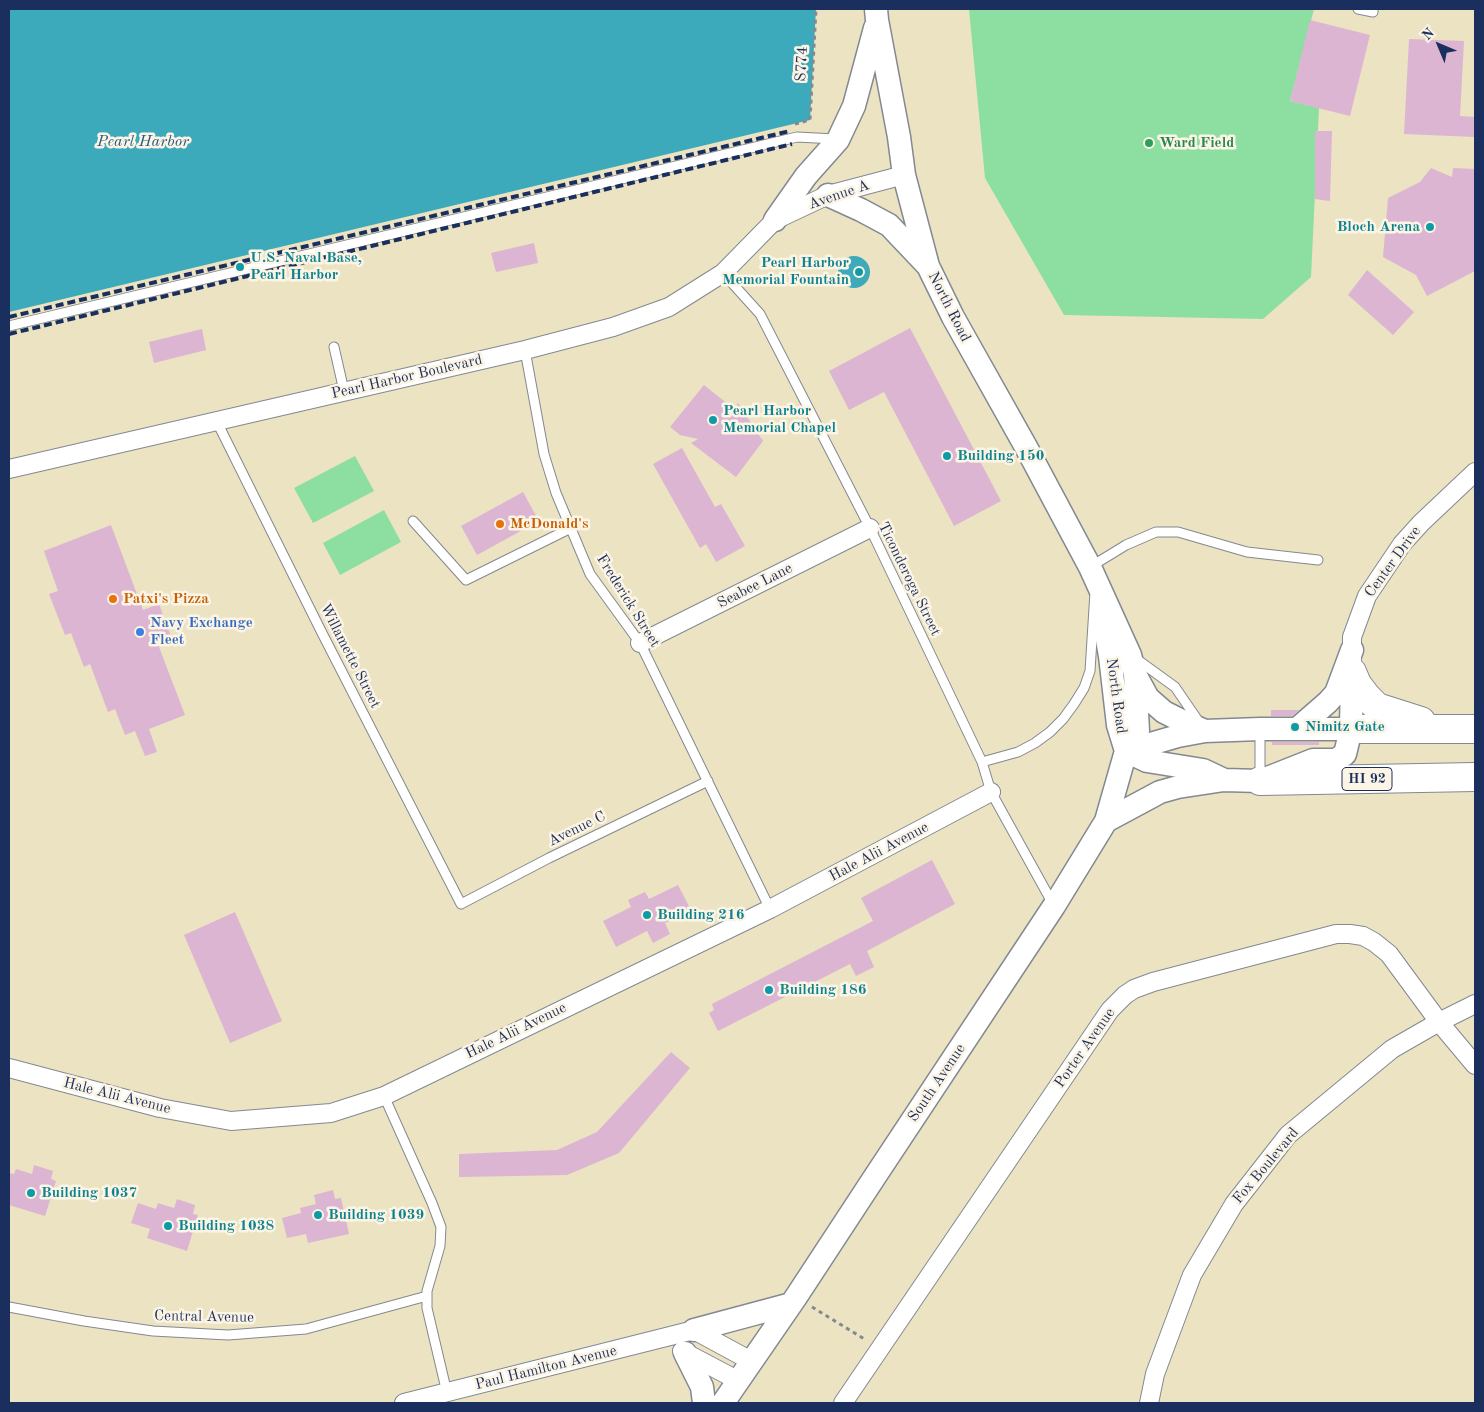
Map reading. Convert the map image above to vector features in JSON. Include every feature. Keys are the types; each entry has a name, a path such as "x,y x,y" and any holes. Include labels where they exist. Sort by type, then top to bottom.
{"main road":[{"path":"1352,661 1357,684 1377,707 1444,729"},
{"path":"1351,729 1475,729"},
{"name":"HI 92","path":"1260,781 1475,777"}],"street":[{"path":"775,220 806,176 838,140 854,106 877,14"},
{"name":"North Road","path":"877,14 904,175 928,266 953,317 1026,447 1093,573 1132,664 1138,730 1126,751"},
{"name":"Avenue A","path":"775,220 828,195 904,175"},
{"path":"828,195 889,225 928,266"},
{"name":"Pearl Harbor Boulevard","path":"9,469 525,350 613,327 669,306 723,273 775,220"},
{"name":"Center Drive","path":"1352,661 1352,637 1367,596 1386,567 1402,544 1421,523 1474,476"},
{"name":"Seabee Lane","path":"640,643 870,528"},
{"name":"North Road","path":"1093,573 1110,656 1118,725 1126,751"},
{"path":"1297,729 1336,693 1352,661"},
{"path":"1260,781 1313,760 1336,760 1345,754 1351,729 1352,661"},
{"path":"1132,664 1148,698 1164,712 1205,730"},
{"path":"1126,751 1205,730 1351,729"},
{"path":"1126,751 1147,761 1204,770 1224,780"},
{"name":"South Avenue","path":"724,1403 1054,906 1106,821 1126,751"},
{"path":"1106,821 1160,792 1178,787 1224,780"},
{"name":"HI 92","path":"1224,780 1260,781"},
{"name":"Hale Alii Avenue","path":"9,1068 160,1108 231,1121 331,1112 384,1096 770,909 991,792"},
{"name":"Porter Avenue","path":"843,1403 1110,1010 1134,989 1153,982 1336,934 1362,936 1374,942 1389,954 1439,1022 1475,1065"},
{"name":"Fox Boulevard","path":"1149,1403 1155,1374 1192,1275 1234,1204 1288,1135 1392,1049 1475,1004"},
{"path":"694,1330 794,1300"},
{"path":"694,1330 753,1362"},
{"name":"Paul Hamilton Avenue","path":"404,1403 694,1330"},
{"path":"659,1340 739,1381"},
{"path":"685,1353 702,1387 704,1403"}],"lane":[{"path":"1358,9 1373,12 1373,9"},
{"path":"9,326 797,136 838,140"},
{"name":"Ticonderoga Street","path":"723,273 760,314 870,528 982,762 991,792 1054,906"},
{"path":"334,347 344,391"},
{"name":"Frederick Street","path":"525,350 544,454 556,493 590,574 640,643 770,909"},
{"name":"Willamette Street","path":"216,420 321,631 461,904"},
{"path":"412,521 466,580 571,528"},
{"path":"982,762 1018,752 1035,743 1056,725 1074,704 1084,688 1090,671 1093,573 1126,545 1156,532 1178,532 1247,552 1318,560"},
{"path":"1260,729 1260,781"},
{"name":"Avenue C","path":"461,904 548,858 708,781"},
{"path":"384,1096 441,1227 440,1246 427,1291 427,1308 447,1393"},
{"name":"Central Avenue","path":"9,1307 153,1331 228,1335 306,1329 427,1296"}],"path":[{"name":"S774","path":"795,124 810,120 816,9"},
{"path":"794,1300 880,1349"}],"green space":[{"name":"Ward Field","path":"969,9 1314,9 1290,101 1319,108 1311,277 1263,319 1064,315 985,178"},
{"path":"355,456 374,491 313,523 294,488"},
{"path":"384,510 401,542 340,575 323,543"}],"water":[{"name":"Pearl Harbor","path":"9,9 816,9 810,120 9,312"},
{"name":"Pearl Harbor Memorial Fountain","path":"854,256 865,261 870,272 865,283 854,288 843,283 838,272 843,261"}],"building":[{"path":"1310,20 1370,35 1350,116 1290,101"},
{"path":"1409,39 1464,41 1460,116 1475,117 1475,137 1404,134"},
{"path":"1315,131 1332,131 1330,201 1315,199"},
{"name":"Bloch Arena","path":"1431,168 1452,177 1453,168 1475,169 1475,271 1427,296 1416,275 1383,257 1388,198 1420,182"},
{"path":"534,243 538,263 496,272 491,253"},
{"path":"1367,270 1414,312 1393,335 1348,295"},
{"name":"Building 150","path":"910,328 1001,501 954,526 884,392 849,410 829,371"},
{"path":"202,329 206,350 154,363 149,342"},
{"name":"Pearl Harbor Memorial Chapel","path":"704,385 734,409 738,403 763,441 736,477 691,443 698,439 680,435 670,427"},
{"path":"682,448 715,507 721,504 745,546 716,562 706,544 700,548 653,464"},
{"name":"McDonald's","path":"523,492 539,521 477,555 461,526"},
{"path":"111,525 143,610 159,604 173,642 159,647 185,715 149,729 157,752 145,756 135,731 125,735 115,709 108,712 90,664 84,667 71,633 65,635 49,594 58,591 44,551"},
{"path":"1271,710 1299,710 1292,716 1271,716"},
{"path":"1272,742 1319,742 1319,745 1272,745"},
{"path":"932,860 955,904 867,951 874,967 856,976 850,964 718,1031 709,1013 714,1010 712,1004 873,921 861,898"},
{"name":"Building 216","path":"678,885 691,910 665,923 670,934 653,943 647,931 616,947 603,921 631,907 628,900 645,892 649,899"},
{"path":"235,912 282,1021 230,1043 184,935"},
{"path":"671,1052 690,1068 619,1153 567,1175 459,1177 459,1154 557,1150 597,1132"},
{"name":"Building 1037","path":"34,1165 53,1171 51,1179 56,1181 45,1216 9,1205 9,1173 14,1174 16,1169 32,1174"},
{"name":"Building 1039","path":"333,1190 335,1199 341,1198 349,1234 308,1243 306,1234 287,1238 282,1218 301,1213 300,1208 316,1204 314,1195"},
{"name":"Building 1038","path":"177,1199 195,1205 193,1214 198,1215 187,1251 147,1238 150,1229 131,1223 138,1203 156,1209 158,1203 174,1208"}],"railway":[{"path":"9,317 790,131"},
{"path":"9,334 792,144"}],"place":[{"name":"Ward Field","path":"1149,143"},
{"name":"Bloch Arena","path":"1430,227"},
{"name":"U.S. Naval Base, Pearl Harbor","path":"240,267"},
{"name":"Pearl Harbor Memorial Fountain","path":"859,272"},
{"name":"Pearl Harbor Memorial Chapel","path":"713,420"},
{"name":"Building 150","path":"947,456"},
{"name":"McDonald's","path":"500,524"},
{"name":"Patxi's Pizza","path":"113,599"},
{"name":"Navy Exchange Fleet","path":"140,632"},
{"name":"Nimitz Gate","path":"1295,727"},
{"name":"Building 216","path":"647,915"},
{"name":"Building 186","path":"769,990"},
{"name":"Building 1037","path":"31,1193"},
{"name":"Building 1039","path":"318,1215"},
{"name":"Building 1038","path":"168,1226"}]}
